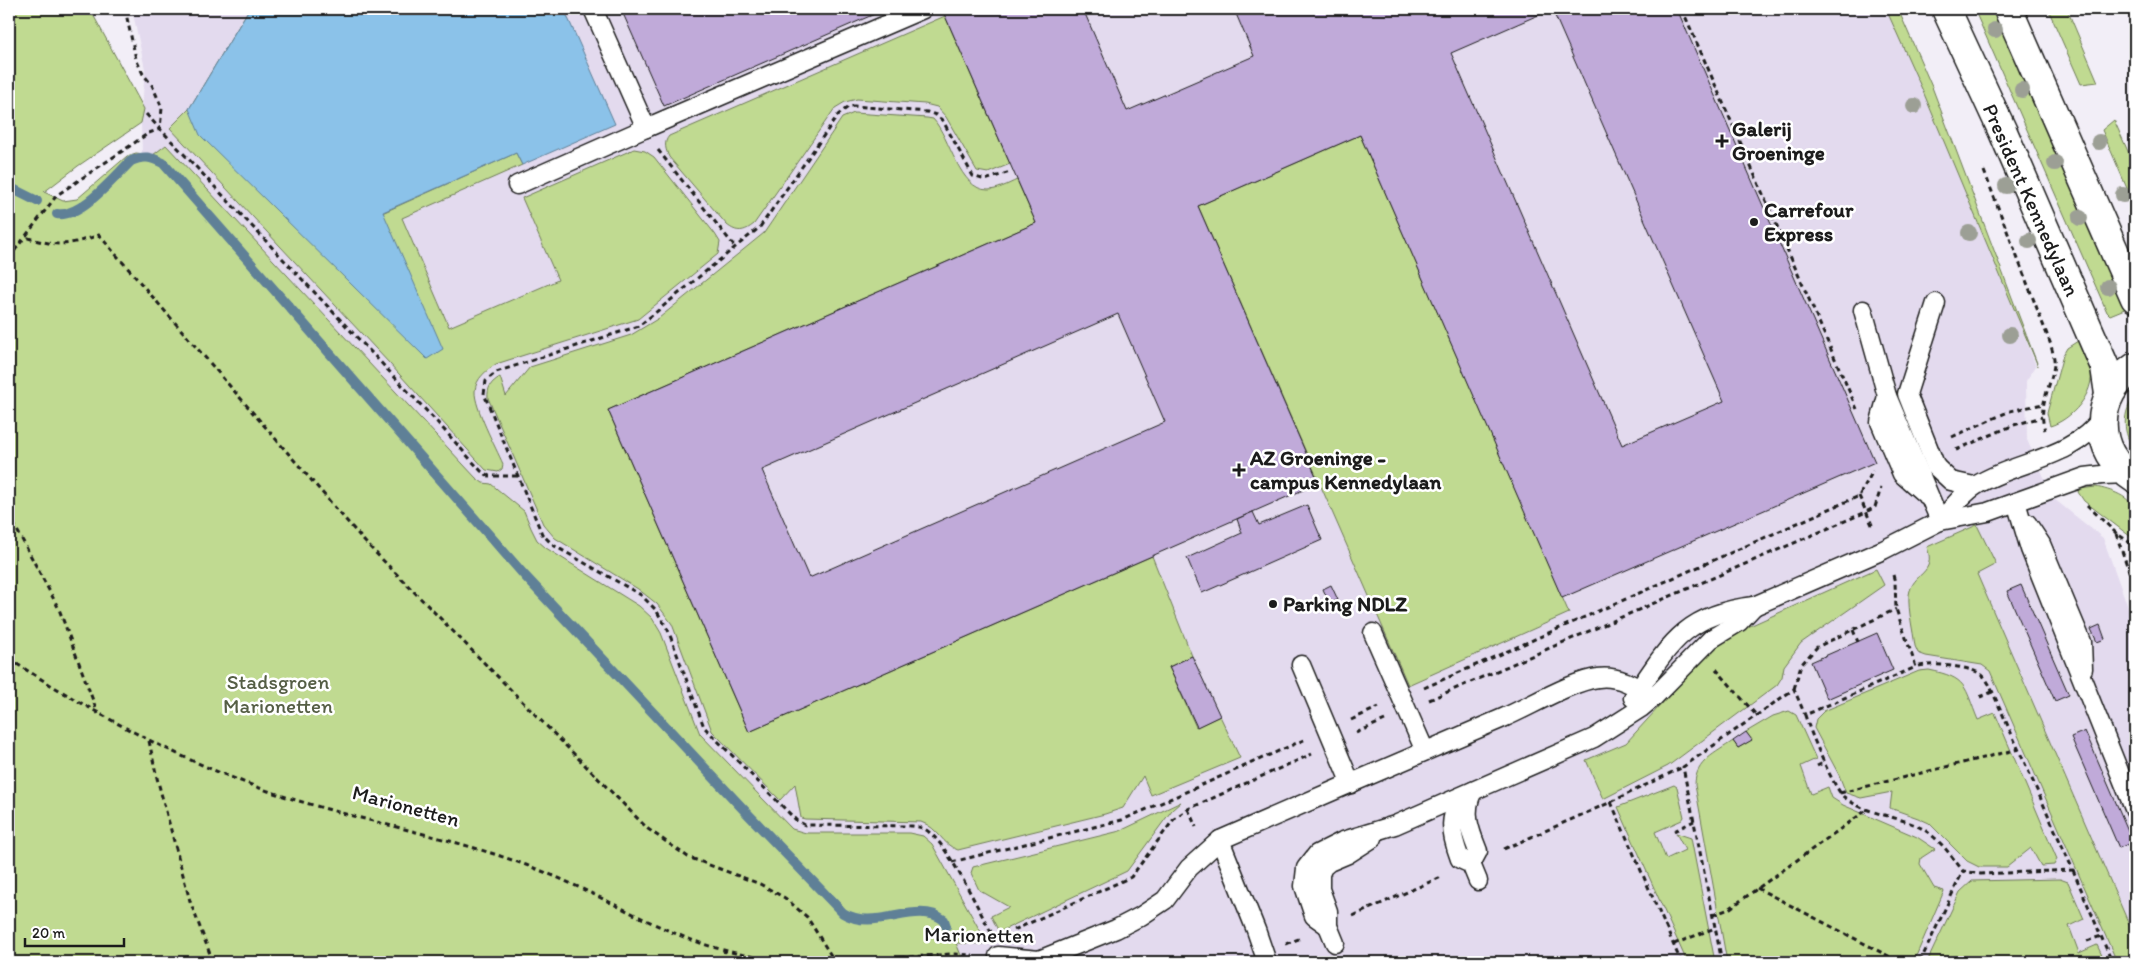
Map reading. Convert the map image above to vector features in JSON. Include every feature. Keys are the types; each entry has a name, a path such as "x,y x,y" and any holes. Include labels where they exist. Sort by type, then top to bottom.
{"street":[{"name":"President Kennedylaan","path":"1946,9 2003,132 2116,391"},
{"name":"President Kennedylaan","path":"1966,9 2116,356 2118,369 2116,391 2103,431 2111,455 2133,480"},
{"path":"2008,9 2135,298"}],"lane":[{"path":"593,9 646,128"},
{"path":"517,186 646,128 923,9"},
{"path":"1936,303 1907,394 1933,460 1943,475 1951,481 1974,486"},
{"path":"1863,310 1887,396 1940,521"},
{"path":"1940,521 1974,486 2024,464 2056,454 2081,440 2093,431 2116,391"},
{"path":"1887,396 1880,422 1902,474 1930,498"},
{"path":"1336,943 1328,926 1328,911 1319,882 1323,868 1329,862 1348,854 1395,825 1594,738 1641,708 1654,666 1684,631 1697,623 1733,608 1754,606 1883,550 1940,521 2017,507 2085,477 2102,474 2133,480"},
{"path":"2017,507 2030,549 2135,811"},
{"path":"1647,692 1711,638 1739,622 1754,606"},
{"path":"1373,633 1426,751"},
{"path":"1301,665 1351,784"},
{"name":"Marionetten","path":"996,947 1039,960 1125,925 1165,900 1189,868 1220,840 1585,680 1599,677 1613,678 1626,681 1647,692"},
{"path":"1474,791 1467,812 1470,830 1478,852 1471,864 1478,881"},
{"path":"1220,840 1267,962"}],"path":[{"path":"125,9 136,59 162,108 160,128"},
{"path":"1682,9 1858,412"},
{"path":"1010,172 985,180 973,176 943,121 932,113 860,106 848,107 838,115 760,227 639,326 496,372 486,381 484,394 542,534 547,541 640,596 656,610 668,630 704,727 797,821 805,825 912,826 925,829 936,839 952,862 996,947 1131,877 1174,819 1188,810 1407,710 1866,512 1875,507 1882,482 1902,474"},
{"path":"146,114 481,471 489,476 517,476"},
{"path":"9,258 57,195 149,133 160,128"},
{"path":"646,128 653,145 736,247"},
{"path":"1981,165 2051,345"},
{"path":"25,237 47,244 73,244 99,236 365,542 648,829 688,857 760,884 785,898 807,917 835,962"},
{"path":"1933,460 2014,425 2042,417"},
{"path":"1859,496 1895,582 1896,609 1916,667"},
{"path":"9,515 59,609 98,714"},
{"path":"2135,546 2116,533 2135,588"},
{"path":"1681,962 1611,802 1683,767 1794,689 1801,665 1817,647 1896,609"},
{"path":"1853,630 1858,642"},
{"path":"1699,650 1757,716"},
{"name":"Marionetten","path":"9,660 98,714 223,774 278,794 331,810 424,833 527,865 574,885 663,928 700,943 758,957 804,962"},
{"path":"1805,715 1916,667 1930,664 1974,670 1983,675 2019,749 2112,962"},
{"path":"1873,678 1876,684"},
{"path":"1794,689 1805,715 1809,732 1840,793 1854,803 1926,831 1943,846 1963,871 1981,874 2073,870"},
{"path":"1980,697 1992,692"},
{"path":"149,740 157,778 190,901 213,962"},
{"path":"1840,793 2019,749"},
{"path":"1817,766 1825,762"},
{"path":"1683,767 1722,962"},
{"path":"1713,915 1729,909 1868,809"},
{"path":"1674,830 1694,822"},
{"path":"1920,962 1963,871"},
{"path":"1757,888 1900,962"},
{"path":"1674,944 1715,928"},
{"path":"2087,941 2101,936"},
{"name":"Marionetten","path":"846,962 951,954 996,947"},
{"path":"723,962 725,950"},
{"path":"948,962 951,954"}],"shaded area":[{"name":"AZ Groeninge - campus Kennedylaan","path":"132,9 1894,9 1929,86 2036,366 2026,381 2027,440 2054,499 2103,538 2135,627 2135,962 957,962 963,960 956,943 862,919 153,155 142,153 141,123 145,69"}],"green space":[{"name":"Stadsgroen Marionetten","path":"9,9 90,9 144,109 141,123 44,192 63,201 77,199 127,156 136,153 153,155 166,145 476,478 483,483 491,484 524,511 537,540 546,548 639,606 652,618 661,633 700,734 792,829 806,833 909,833 923,836 932,844 983,936 983,944 956,943 963,960 961,962 9,962"},
{"path":"249,9 380,214 516,153 522,165 402,218 449,327 558,280 522,198 634,149 645,151 654,157 715,234 720,242 718,254 638,319 496,364 485,372 477,382 476,398 482,417 503,464 502,469 498,472 486,470 170,128 189,109"},
{"path":"1886,9 1898,9 1932,87 2038,366 1922,89"},
{"path":"1974,9 1998,9 2127,308 2110,315 2107,312"},
{"path":"2048,9 2067,9 2098,82 2081,84"},
{"path":"945,16 1010,164 988,173 977,171 946,117 937,107 925,104 857,99 845,102 835,108 754,224 747,229 741,230 727,225 669,157 666,144 669,136"},
{"path":"854,113 933,119 962,172 970,181 978,188 991,190 1017,180 1036,223 608,410 749,732 1152,556 1192,656 1169,667 1196,727 1220,716 1240,758 1151,795 1143,776 1123,808 958,850 948,844 932,828 921,822 801,818 795,784 780,800 712,731 672,624 657,604 638,589 555,538 543,524 488,398 488,391 492,383 500,377 506,396 530,367 631,335 659,318 764,233 842,118"},
{"path":"2114,120 2135,167 2135,207 2102,130"},
{"path":"1360,135 1569,613 1408,685 1198,206"},
{"path":"2081,339 2090,365 2091,378 2089,388 2080,405 2073,412 2058,423 2050,426 2047,413 2063,355 2067,348"},
{"path":"2135,396 2135,449 2128,437 2125,423 2128,409"},
{"path":"2096,487 2120,495 2133,506 2136,515 2135,540 2084,501 2078,492 2079,489"},
{"path":"1977,525 1996,564 1977,574 2135,938 2135,962 2117,962 1990,671 1982,665 1926,656 1918,653 1915,646 1909,595 1914,582 1929,563 1927,547"},
{"path":"1876,569 1884,585 1801,643 1784,666 1782,677 1777,685 1668,766 1603,799 1586,760 1626,743 1721,639"},
{"path":"1929,670 1951,676 1963,685 1978,720 1995,713 2057,859 2054,865 2041,866 2031,848 2007,867 1979,867 1967,861 1929,823 1890,808 1892,792 1861,798 1846,793 1839,775 1814,728 1816,719 1824,711 1919,671"},
{"path":"1789,711 1796,715 1816,759 1801,766 1811,794 1828,787 1832,798 1843,805 1917,837 1935,849 1921,858 1920,864 1934,888 1944,891 1917,954 1910,962 1727,962 1695,785 1696,777 1708,758 1733,741 1738,748 1751,740 1746,732 1773,716"},
{"path":"1674,785 1677,787 1684,817 1682,820 1655,832 1666,859 1685,850 1676,833 1691,838 1715,962 1687,962 1618,807"},
{"path":"1181,802 1172,810 1127,871 999,932 991,916 1009,907 979,890 971,873 973,867 1120,831"},
{"path":"2060,879 2068,882 2084,919 2069,926 2079,953 2097,945 2105,962 1927,962 1960,892 1972,881"}],"water":[{"path":"249,9 564,9 615,124 522,165 516,153 383,212 443,349 427,359 200,135 189,109"}],"building":[{"path":"621,9 886,9 664,106"},
{"path":"942,9 1083,9 1127,111 1254,56 1234,9 1552,9 1677,9 1875,462 1562,598 1360,135 1198,206 1319,483 749,732 608,410 1036,223","holes":["1552,9 1724,401 1622,445 1451,53","1118,314 1165,422 809,578 762,470"]},
{"path":"1307,505 1322,540 1202,593 1187,558 1242,533 1237,519 1253,512 1259,525"},
{"path":"1331,585 1338,600 1329,603 1323,589"},
{"path":"2021,585 2069,695 2055,701 2007,591"},
{"path":"2100,625 2105,639 2097,642 2091,629"},
{"path":"1877,633 1893,670 1827,699 1811,662"},
{"path":"1192,656 1220,716 1197,727 1169,667"},
{"path":"2085,731 2133,842 2119,848 2071,737"},
{"path":"1746,732 1752,740 1738,748 1733,741"}],"waterway":[{"path":"57,214 66,214 86,203 97,195 131,161 147,157 163,163 525,576 843,913 855,918 868,920 908,914 933,914 944,920 946,926"},
{"path":"9,187 37,201"}],"place":[{"name":"Galerij Groeninge","path":"1722,141"},
{"name":"Carrefour Express","path":"1754,222"},
{"name":"AZ Groeninge - campus Kennedylaan","path":"1239,470"},
{"name":"Parking NDLZ","path":"1273,604"}]}
